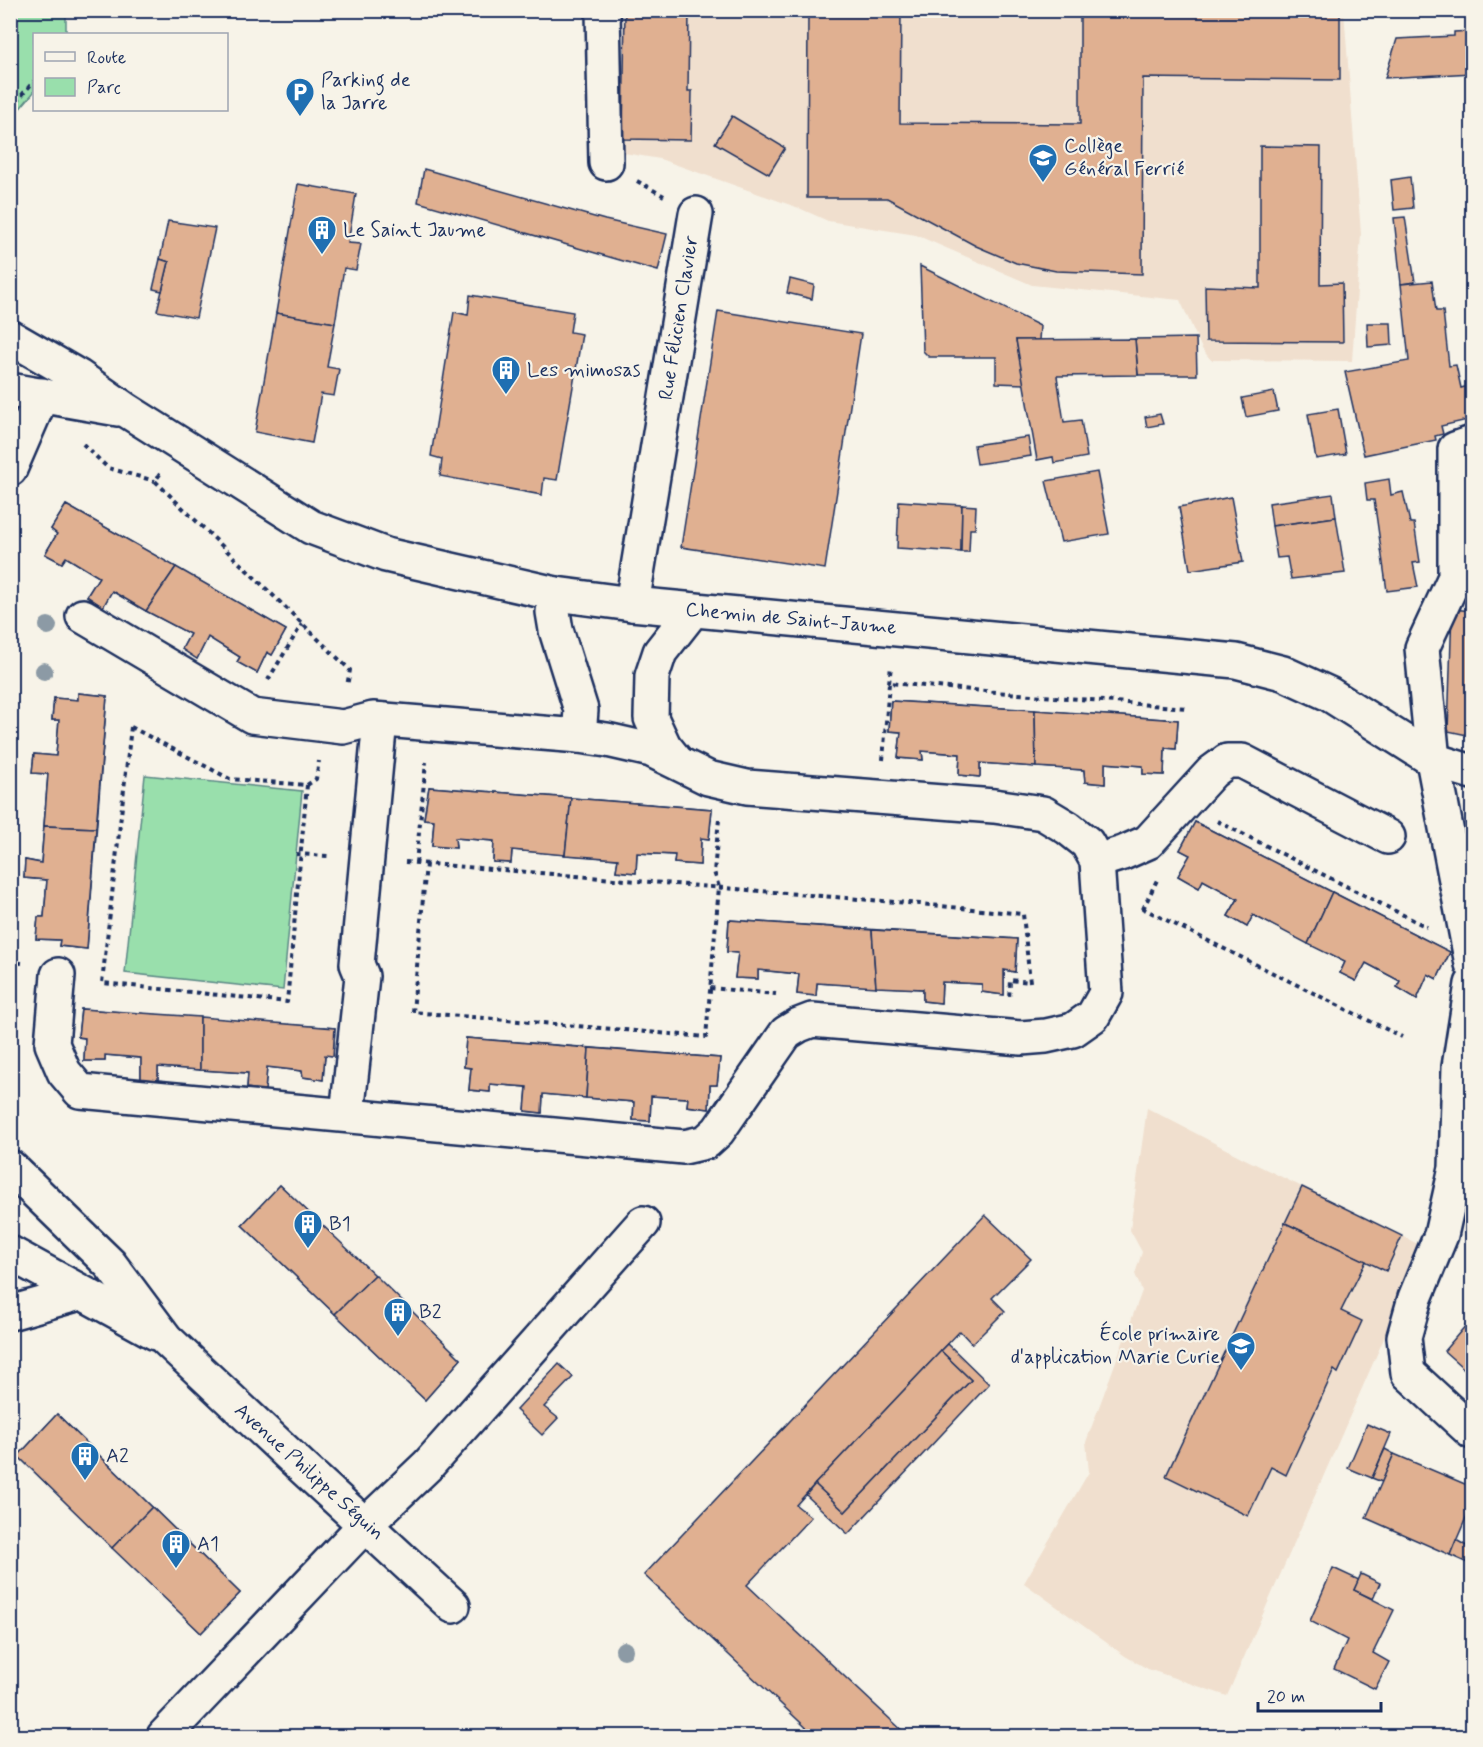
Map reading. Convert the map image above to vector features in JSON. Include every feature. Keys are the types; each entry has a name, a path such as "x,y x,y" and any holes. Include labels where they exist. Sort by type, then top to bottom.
{"street":[{"path":"603,10 606,163"},
{"name":"Rue Félicien Clavier","path":"632,604 696,214"},
{"name":"Chemin de Saint-Jaume","path":"10,337 79,376 126,410 311,527 386,555 556,594 632,604 1236,661 1283,673 1329,694 1433,760 1473,772"},
{"path":"10,469 26,393"},
{"name":"Chemin de Saint-Jaume","path":"26,393 126,410"},
{"path":"1473,443 1455,449 1455,577 1422,648 1433,760 1473,964"},
{"path":"556,594 553,612 556,630 581,710 579,736"},
{"path":"677,762 664,746 651,718 652,676 660,652 693,609"},
{"path":"58,975 52,1044 64,1072 80,1091 684,1147 706,1142 718,1131 786,1034 799,1024 812,1020 1021,1038 1046,1036 1074,1030 1093,1016 1106,993 1097,861 1087,843 1043,813 994,806 747,787 708,778 651,750 579,736 373,719 343,727 252,716 83,615"},
{"path":"347,1115 362,976 357,964 380,720"},
{"path":"1097,861 1148,842 1212,772 1227,761 1242,761 1388,837"},
{"path":"1473,984 1459,1066 1456,1168 1441,1235 1415,1298 1404,1337 1408,1374 1473,1432"},
{"name":"Avenue Philippe Séguin","path":"10,1167 110,1263 165,1339 453,1606"},
{"path":"164,1737 365,1525 428,1465 643,1223"},
{"name":"Avenue Philippe Séguin","path":"10,1253 165,1339"},
{"path":"10,1313 80,1293"}],"path":[{"path":"10,109 33,82"},
{"name":"Rue Félicien Clavier","path":"606,163 696,214"},
{"path":"82,444 108,468 155,481 350,670 344,701 333,726 321,739 316,779 308,785 230,779 131,727 102,983 287,1002 298,855 308,785"},
{"path":"155,481 161,472"},
{"path":"265,685 302,624"},
{"path":"883,763 889,683 1186,708"},
{"path":"416,863 426,761 438,762"},
{"path":"1207,816 1432,930 1431,919"},
{"path":"426,864 413,1012 706,1037 719,887 714,872 719,817"},
{"path":"298,855 366,858 719,887 1023,915 1030,982 1010,980 1009,1007"},
{"path":"1143,909 1158,878"},
{"path":"1137,905 1402,1037"},
{"path":"710,988 777,994"}],"shaded area":[{"name":"Collège Général Ferrié","path":"623,11 1344,11 1361,234 1352,361 1211,360 1202,349 1180,300 1032,285 916,235 828,221 799,208 660,159 624,153"},
{"name":"École primaire d'application Marie Curie","path":"1147,1108 1424,1247 1227,1696 1148,1669 1125,1656 1024,1583 1089,1472 1086,1442 1142,1291 1135,1274 1142,1252 1130,1230"}],"green space":[{"path":"11,10 66,11 66,33 33,33 33,93 11,119"},
{"path":"145,775 302,791 283,990 125,973"}],"building":[{"path":"625,10 689,10 688,91 692,91 691,140 623,139"},
{"path":"808,10 901,10 900,123 1080,124 1080,10 1340,10 1340,80 1143,78 1142,274 1056,271 1016,263 976,246 887,198 807,198"},
{"path":"1472,31 1472,73 1385,78 1397,39 1454,36 1454,32"},
{"path":"732,116 785,148 769,174 715,143"},
{"path":"1260,146 1321,147 1320,284 1342,283 1343,342 1206,341 1205,286 1260,288"},
{"path":"424,169 605,220 667,234 658,271 418,202"},
{"path":"1410,177 1413,208 1394,210 1391,180"},
{"name":"Le Saint Jaume","path":"298,184 356,194 348,243 361,244 356,270 344,268 335,323 276,313"},
{"path":"1405,217 1415,282 1401,284 1394,218"},
{"path":"168,221 215,228 196,318 157,311 169,262 160,259"},
{"path":"160,259 169,262 162,291 153,289"},
{"path":"920,266 1040,326 1039,340 1016,340 1025,384 996,383 996,357 929,357 923,351"},
{"path":"790,279 814,285 812,299 787,293"},
{"path":"1432,281 1436,311 1443,311 1449,366 1456,365 1461,388 1472,385 1472,419 1441,426 1443,434 1435,436 1436,440 1364,455 1345,372 1409,361 1401,284"},
{"name":"Les mimosas","path":"470,295 573,312 570,332 582,334 557,480 544,478 542,495 440,476 442,459 431,456 454,312 468,315"},
{"path":"718,311 861,334 825,569 681,547"},
{"path":"276,313 335,323 327,367 339,369 334,396 321,394 312,443 255,432"},
{"path":"1367,323 1391,323 1392,345 1368,347"},
{"path":"1196,338 1197,375 1138,375 1135,339"},
{"path":"1135,339 1138,375 1057,376 1064,422 1081,420 1087,457 1054,463 1053,457 1037,460 1016,340"},
{"path":"1274,392 1278,411 1246,417 1242,398"},
{"path":"1338,409 1346,454 1316,459 1308,414"},
{"path":"1160,414 1163,424 1147,427 1145,417"},
{"path":"1028,437 1031,456 977,464 974,445"},
{"path":"1097,472 1109,534 1061,542 1046,481"},
{"path":"1389,479 1391,495 1403,492 1410,523 1414,523 1420,562 1413,563 1418,587 1387,591 1374,500 1367,500 1365,483"},
{"path":"1333,494 1336,517 1272,526 1269,503"},
{"path":"1231,497 1243,562 1190,570 1179,507"},
{"path":"899,501 962,505 961,552 897,548"},
{"path":"66,505 286,630 272,655 267,652 257,673 237,662 240,657 208,637 197,659 182,649 190,634 112,591 103,607 87,596 99,577 66,557 62,563 45,554 57,534 51,529"},
{"path":"66,505 176,567 146,611 112,591 103,607 87,596 99,577 66,557 62,563 45,554 57,534 51,529"},
{"path":"962,505 976,506 975,529 970,529 969,552 961,552"},
{"path":"1336,517 1345,573 1291,579 1287,557 1277,558 1272,526"},
{"path":"176,567 286,630 272,655 267,652 257,673 237,662 240,657 208,637 197,659 182,649 190,634 146,611"},
{"path":"1452,609 1472,611 1472,736 1448,731"},
{"path":"78,693 107,696 87,949 59,946 60,940 36,939 38,917 44,917 47,880 24,878 25,860 41,863 48,774 32,773 34,754 56,756 59,720 52,720 54,698 78,700"},
{"path":"78,693 107,696 96,828 44,826 48,774 32,773 34,754 56,756 59,720 52,720 54,698 78,700"},
{"path":"891,701 1178,720 1176,749 1165,748 1164,775 1143,774 1143,766 1105,763 1105,784 1085,782 1084,770 980,763 980,777 959,775 960,754 922,751 923,760 898,758 901,732 889,731"},
{"path":"891,701 1035,710 1036,767 980,763 980,777 959,775 960,754 922,751 923,760 898,758 901,732 889,731"},
{"path":"1035,710 1178,720 1176,749 1165,748 1164,775 1143,774 1143,766 1105,763 1105,784 1085,782 1084,770 1036,767"},
{"path":"429,787 712,809 709,839 701,838 700,865 674,863 675,855 637,853 636,873 616,871 618,859 512,850 511,863 493,862 494,841 455,838 456,848 432,846 434,820 424,819"},
{"path":"429,787 571,798 565,855 512,850 511,863 493,862 494,841 455,838 456,848 432,846 434,820 424,819"},
{"path":"571,798 712,809 709,839 701,838 700,865 674,863 675,855 637,853 636,873 616,871 618,859 565,855"},
{"path":"1195,822 1450,952 1437,979 1428,974 1417,999 1397,987 1400,981 1366,963 1356,981 1340,973 1345,962 1253,915 1247,927 1228,916 1238,899 1203,880 1199,888 1178,876 1190,855 1180,850"},
{"path":"1195,822 1332,892 1308,944 1253,915 1247,927 1228,916 1238,899 1203,880 1199,888 1178,876 1190,855 1180,850"},
{"path":"44,826 96,828 87,949 59,946 60,940 36,939 38,917 44,917 47,880 24,878 25,860 41,863"},
{"path":"1332,892 1450,952 1437,979 1428,974 1417,999 1397,987 1400,981 1366,963 1356,981 1340,973 1345,962 1308,944"},
{"path":"729,920 1017,939 1015,972 1004,970 1004,995 982,992 982,984 942,982 941,1003 923,1001 923,989 817,983 816,996 797,994 799,974 758,970 758,979 735,978 738,953 727,952"},
{"path":"729,920 872,930 876,987 817,983 816,996 797,994 799,974 758,970 758,979 735,978 738,953 727,952"},
{"path":"872,930 1017,939 1015,972 1004,970 1004,995 982,992 982,984 942,982 941,1003 923,1001 923,989 876,987"},
{"path":"81,1009 335,1028 333,1056 325,1055 323,1080 303,1077 302,1071 267,1067 265,1091 247,1088 248,1073 158,1067 158,1082 141,1080 141,1058 105,1055 105,1061 84,1061 85,1038 78,1037"},
{"path":"81,1009 200,1017 200,1070 158,1067 158,1082 141,1080 141,1058 105,1055 105,1061 84,1061 85,1038 78,1037"},
{"path":"200,1017 335,1028 333,1056 325,1055 323,1080 303,1077 302,1071 267,1067 265,1091 247,1088 248,1073 200,1070"},
{"path":"466,1038 720,1058 717,1085 710,1085 709,1109 687,1106 688,1098 651,1096 650,1121 633,1120 634,1102 543,1094 542,1113 525,1111 527,1087 490,1084 490,1092 469,1090 471,1068 464,1067"},
{"path":"466,1038 589,1048 586,1098 543,1094 542,1113 525,1111 527,1087 490,1084 490,1092 469,1090 471,1068 464,1067"},
{"path":"589,1048 720,1058 717,1085 710,1085 709,1109 687,1106 688,1098 651,1096 650,1121 633,1120 634,1102 586,1098"},
{"path":"280,1185 461,1359 425,1400 242,1225"},
{"name":"B1","path":"280,1185 375,1275 335,1314 242,1225"},
{"path":"1302,1187 1402,1236 1386,1271 1285,1223"},
{"path":"1472,1196 1472,1227 1461,1220"},
{"path":"985,1215 1031,1259 992,1298 1005,1311 972,1344 960,1331 815,1484 796,1505 811,1517 747,1585 908,1736 815,1736 644,1575"},
{"path":"1285,1223 1366,1261 1341,1311 1362,1321 1338,1373 1334,1370 1286,1475 1271,1467 1248,1516 1166,1476"},
{"name":"B2","path":"375,1275 461,1359 425,1400 335,1314"},
{"path":"1472,1318 1472,1385 1466,1380 1471,1375 1444,1351"},
{"path":"948,1344 989,1384 848,1534 806,1495 815,1484 845,1512 971,1380 941,1351"},
{"path":"941,1351 971,1380 845,1512 815,1484"},
{"path":"559,1364 573,1377 544,1407 558,1418 542,1435 516,1410"},
{"path":"57,1414 240,1593 201,1633 18,1456"},
{"name":"A2","path":"57,1414 152,1507 112,1548 18,1456"},
{"path":"1367,1424 1391,1434 1372,1478 1348,1468"},
{"path":"1385,1449 1394,1454 1382,1482 1372,1478"},
{"path":"1394,1454 1472,1487 1472,1504 1450,1555 1366,1518"},
{"name":"A1","path":"152,1507 240,1593 201,1633 112,1548"},
{"path":"1456,1540 1472,1549 1472,1565 1450,1555"},
{"path":"1333,1568 1359,1580 1354,1590 1394,1610 1373,1653 1389,1662 1375,1689 1334,1669 1347,1640 1310,1621"},
{"path":"1361,1574 1380,1583 1373,1599 1354,1590"}],"place":[{"name":"Parking de la Jarre","path":"300,118"},
{"name":"Collège Général Ferrié","path":"1043,184"},
{"name":"Le Saint Jaume","path":"322,256"},
{"name":"Les mimosas","path":"506,396"},
{"name":"B1","path":"308,1250"},
{"name":"B2","path":"398,1338"},
{"name":"École primaire d'application Marie Curie","path":"1241,1372"},
{"name":"A2","path":"85,1482"},
{"name":"A1","path":"176,1570"}]}
